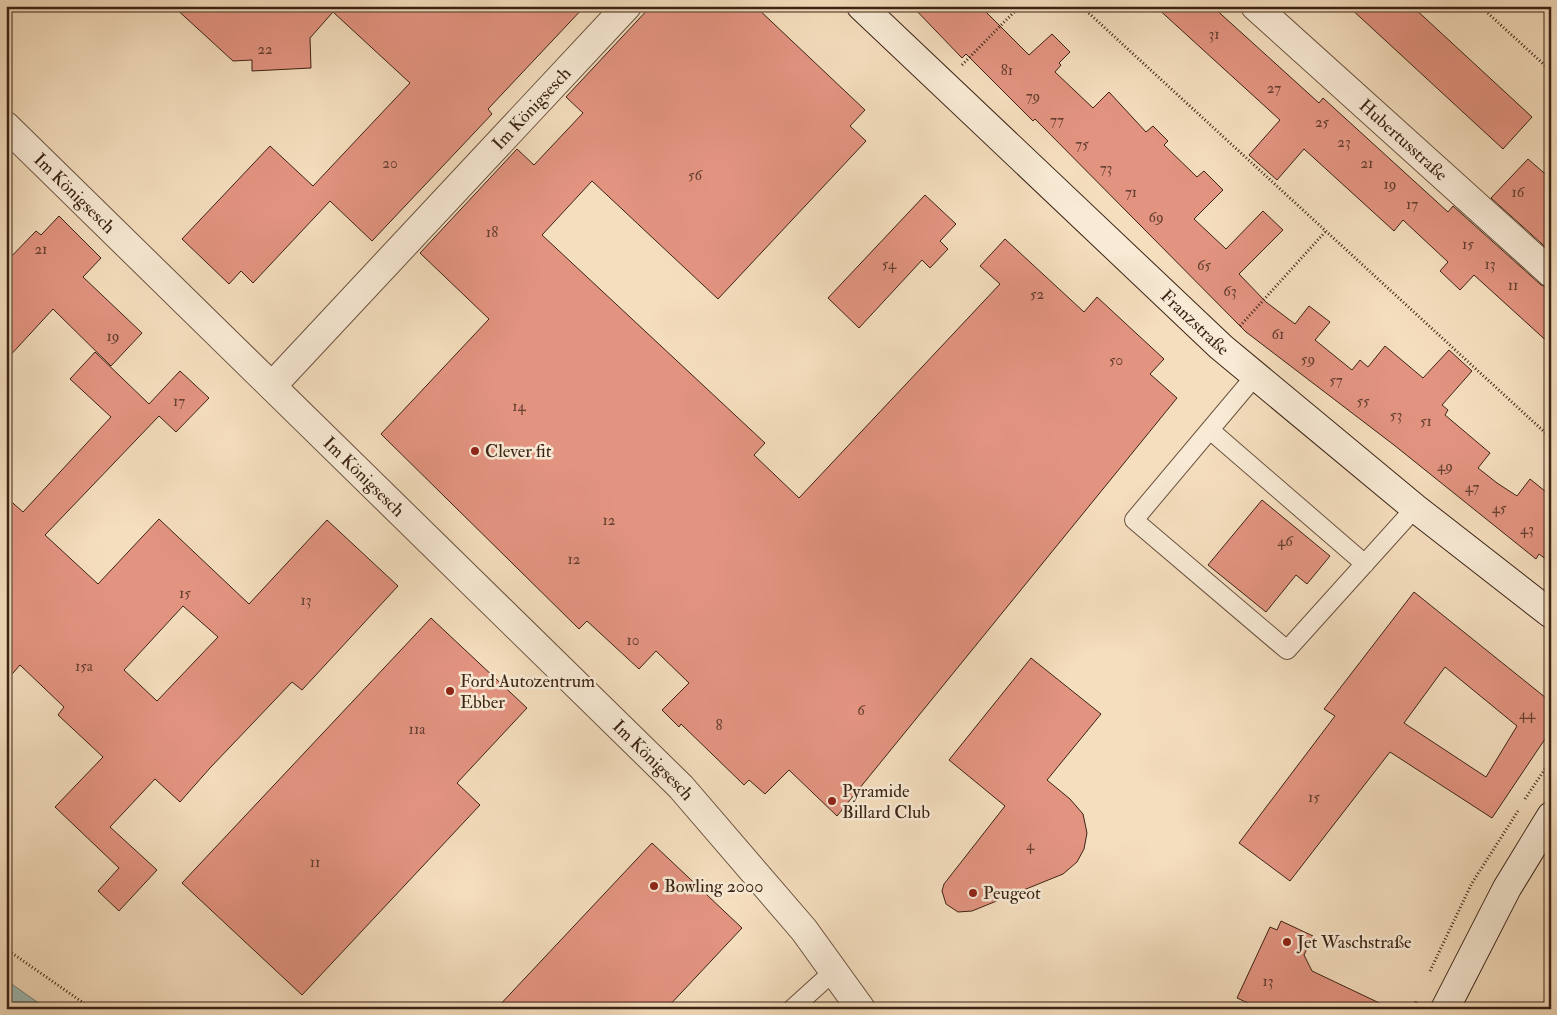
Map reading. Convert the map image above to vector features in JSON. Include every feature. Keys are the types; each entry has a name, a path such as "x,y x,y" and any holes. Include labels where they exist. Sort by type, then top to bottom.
{"street":[{"name":"Im Königsesch","path":"272,386 627,6"},
{"name":"Franzstraße","path":"861,6 1221,347 1415,508 1551,614"},
{"name":"Hubertusstraße","path":"1255,6 1551,273"},
{"name":"Im Königsesch","path":"6,126 681,786 804,930 862,1009"},
{"path":"1445,1009 1506,888 1551,816"}],"lane":[{"path":"1255,376 1134,520 1288,650 1415,508"},
{"path":"1210,430 1365,564"},
{"path":"792,1009 834,971"}],"path":[{"path":"943,84 1020,6"},
{"path":"1081,6 1551,438"},
{"path":"1480,6 1551,71"},
{"path":"1221,347 1326,232"},
{"path":"6,948 92,1009"}],"water":[{"path":"6,980 47,1009 6,1009"}],"building":[{"path":"173,6 585,6 488,109 492,114 372,241 330,201 253,283 241,271 229,284 182,239 270,146 313,186 410,83 333,12 310,38 311,68 252,71 252,60 233,61"},
{"path":"651,6 755,6 865,110 850,126 866,141 718,299 592,181 542,235 765,443 754,455 799,498 1000,284 980,266 1005,239 1084,312 1097,297 1164,359 1150,374 1177,398 837,816 789,770 765,794 749,780 744,785 681,724 679,727 662,710 689,683 656,651 639,669 587,621 579,629 381,434 489,319 420,253 517,149 534,165 583,113 566,97"},
{"path":"912,6 980,6 1029,55 1052,34 1070,52 1059,63 1061,65 1055,72 1093,108 1109,92 1146,132 1153,126 1168,141 1164,145 1197,177 1204,171 1223,190 1194,219 1226,249 1263,211 1283,230 1239,274 1266,302 1295,324 1309,306 1330,322 1315,340 1352,370 1360,360 1368,367 1385,346 1423,378 1449,350 1472,371 1442,405 1448,410 1445,415 1490,453 1478,468 1497,483 1517,496 1530,479 1551,496 1551,563 1539,554 1536,559 1394,445 1246,332 1035,119 1033,121 966,54 962,58"},
{"path":"1155,6 1212,6 1319,103 1323,98 1448,212 1453,206 1541,285 1551,288 1551,345 1474,275 1460,290 1440,271 1448,262 1403,220 1394,231 1304,149 1277,180 1249,155 1280,120"},
{"path":"1348,6 1412,6 1532,117 1503,149"},
{"path":"1528,159 1551,179 1551,252 1491,198"},
{"path":"925,195 956,224 940,241 948,249 930,268 922,260 859,328 828,298"},
{"path":"59,216 101,258 83,277 142,333 111,366 53,309 6,360 6,262 36,231 41,235"},
{"path":"95,352 149,404 180,371 209,398 176,432 159,416 45,535 98,584 159,519 249,604 327,520 398,586 302,690 292,682 180,802 155,779 110,827 157,870 119,911 98,891 119,868 55,807 103,757 58,715 64,707 20,665 6,681 6,497 23,512 111,417 70,379","holes":["183,606 218,637 157,701 124,670"]},
{"path":"1262,500 1330,556 1307,584 1296,575 1266,612 1208,565"},
{"path":"1414,592 1551,702 1551,730 1492,818 1390,752 1290,881 1239,843 1335,716 1324,709","holes":["1445,667 1517,726 1486,777 1404,723"]},
{"path":"431,618 527,708 457,783 480,805 302,995 182,883"},
{"path":"1031,658 1101,714 1047,780 1070,799 1083,814 1087,833 1084,849 1077,862 1063,874 972,911 958,912 946,904 942,891 944,884 1005,806 949,760"},
{"name":"Bowling 2000","path":"652,843 742,928 666,1009 496,1009"},
{"path":"1281,921 1313,936 1304,955 1312,971 1392,1009 1261,1009 1237,998 1270,927 1277,930"}],"place":[{"name":"Clever fit","path":"475,451"},
{"name":"Ford Autozentrum Ebber","path":"450,691"},
{"name":"Pyramide Billard Club","path":"832,801"},
{"name":"Bowling 2000","path":"654,886"},
{"name":"Peugeot","path":"973,893"},
{"name":"Jet Waschstraße","path":"1287,942"}]}
